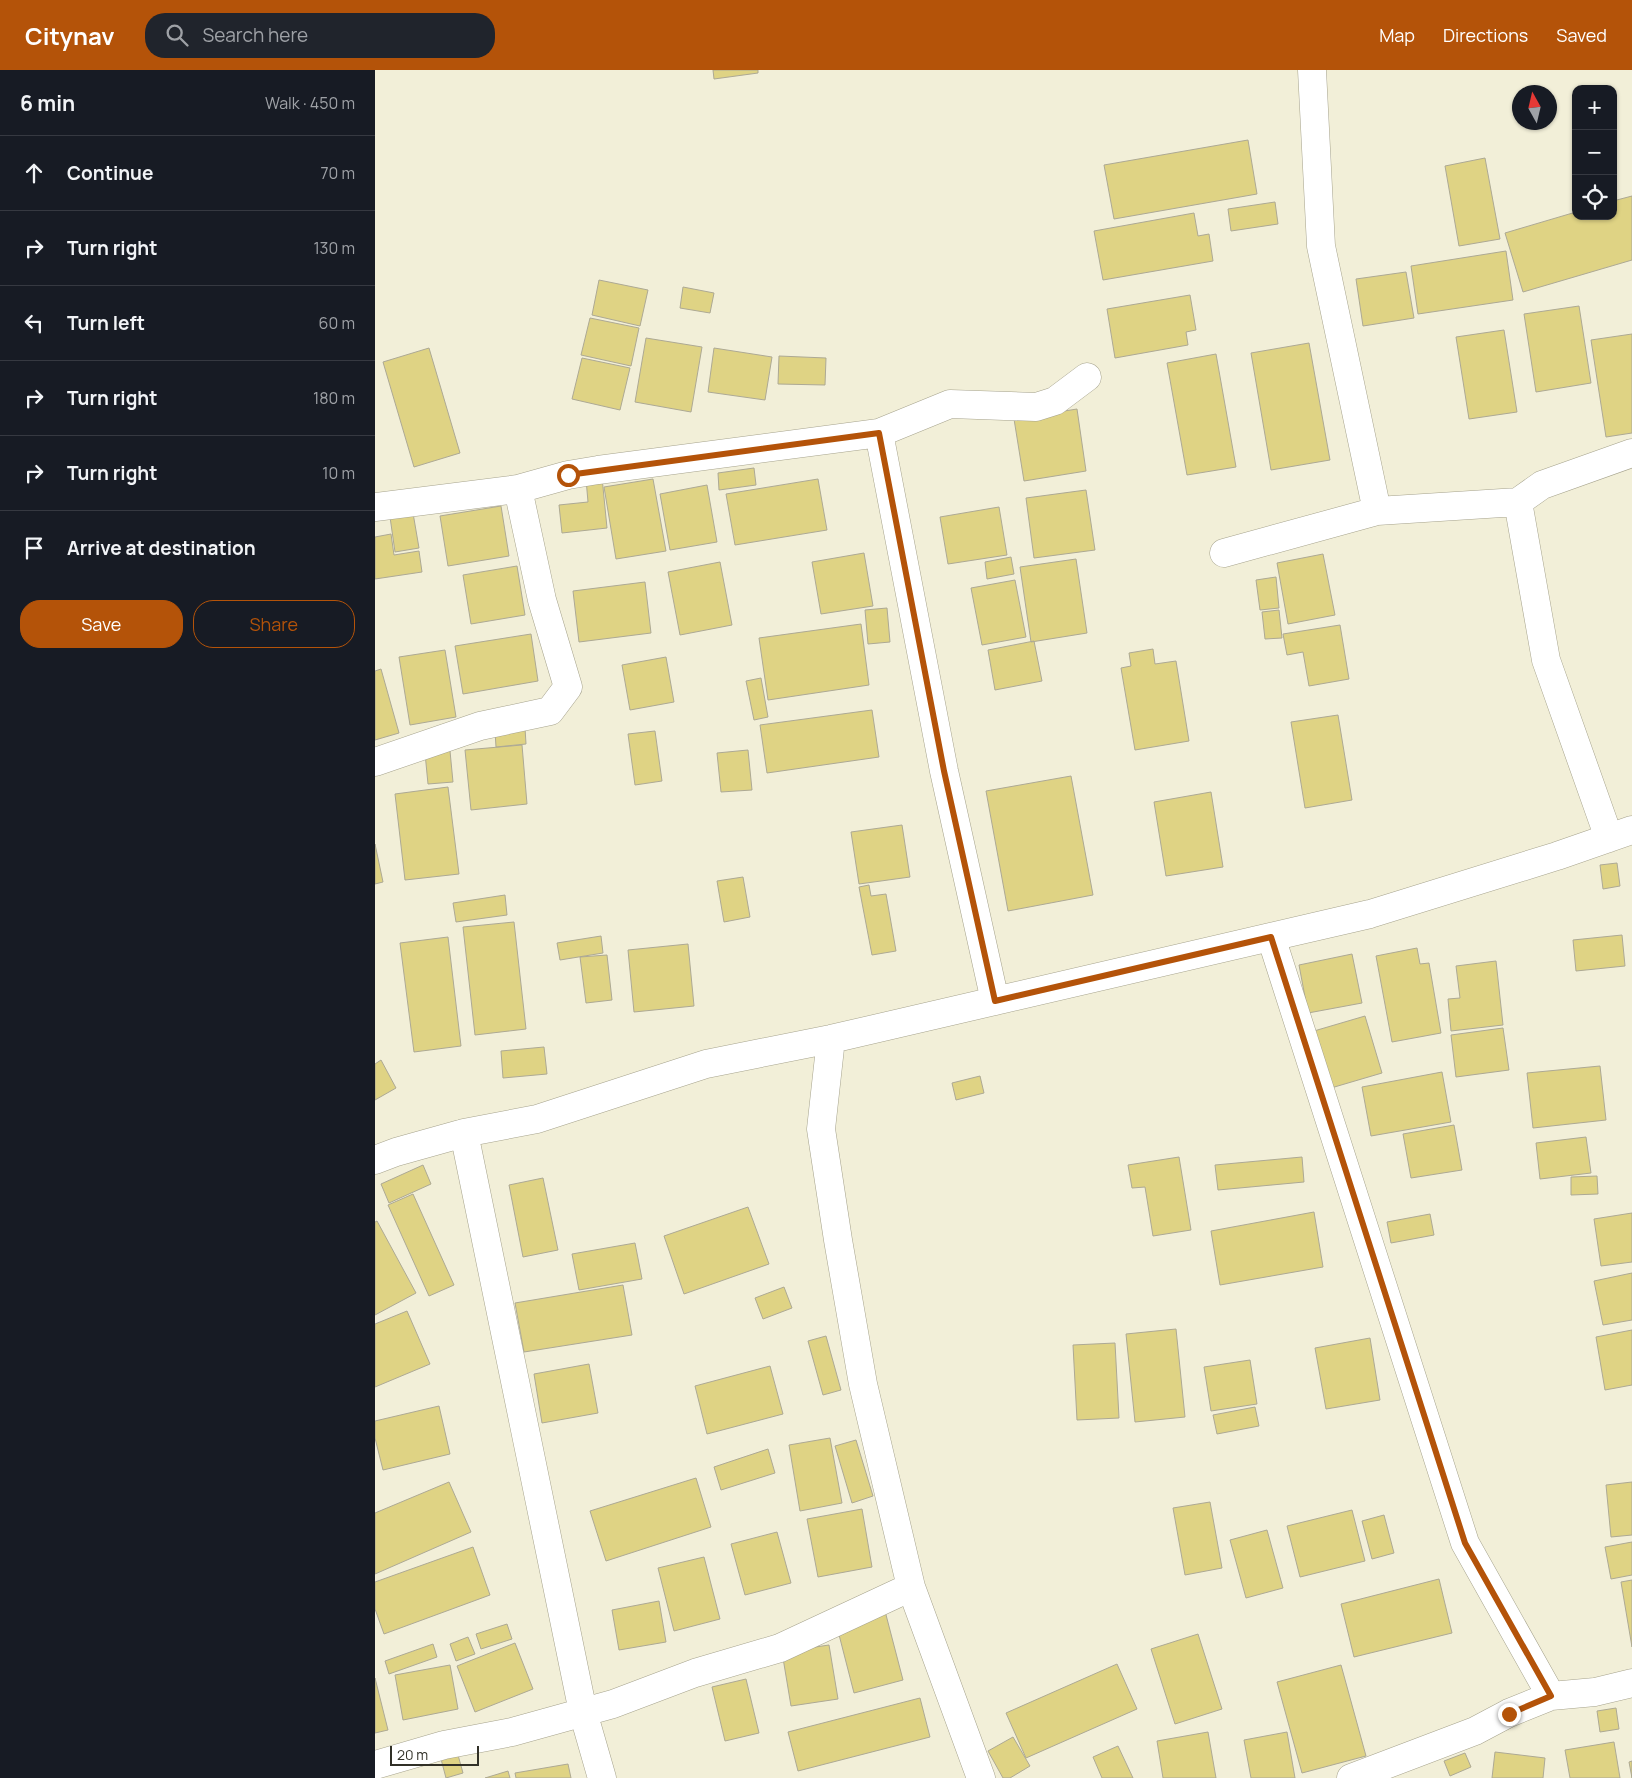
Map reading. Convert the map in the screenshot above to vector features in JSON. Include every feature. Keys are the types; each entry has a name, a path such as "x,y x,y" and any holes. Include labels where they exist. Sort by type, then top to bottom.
{"street":[{"path":"1312,70 1321,246 1377,511"},
{"path":"375,507 518,489 568,475 597,470 879,433 950,404 1036,407 1055,401 1087,377"},
{"path":"879,433 944,771 995,1001"},
{"path":"1224,553 1377,511 1518,502 1542,485 1632,453"},
{"path":"375,762 481,726 550,711 568,687 541,600 518,489"},
{"path":"375,1160 396,1152 464,1133 537,1119 706,1064 831,1039 1370,914 1548,859 1621,834 1546,660 1518,502"},
{"path":"1271,937 1465,1543 1551,1696"},
{"path":"831,1039 821,1129 863,1384 911,1587 981,1778"},
{"path":"464,1133 583,1712 602,1778"},
{"path":"375,1766 444,1745 512,1732 613,1704 695,1673 780,1648 911,1587"},
{"path":"1351,1778 1475,1731 1551,1696 1595,1692 1632,1683"}],"building":[{"path":"713,70 758,70 758,73 714,79"},
{"path":"1248,140 1257,194 1114,219 1104,165"},
{"path":"1485,158 1500,239 1459,246 1445,166"},
{"path":"1632,196 1632,260 1523,292 1505,233 1572,213 1572,220 1617,220 1617,200"},
{"path":"1275,202 1278,224 1231,231 1228,209"},
{"path":"1194,213 1198,236 1209,234 1213,261 1103,280 1094,231"},
{"path":"1506,251 1513,300 1418,314 1411,266"},
{"path":"1406,272 1414,318 1363,326 1356,279"},
{"path":"599,280 648,290 640,326 592,315"},
{"path":"683,287 714,293 710,313 680,308"},
{"path":"1190,295 1196,330 1186,332 1188,345 1115,358 1107,309"},
{"path":"1579,306 1591,383 1536,392 1524,314"},
{"path":"590,318 639,328 631,366 581,355"},
{"path":"1504,330 1517,412 1469,419 1456,337"},
{"path":"1632,334 1632,433 1606,437 1591,340"},
{"path":"646,338 702,347 691,412 635,402"},
{"path":"1309,343 1330,460 1271,470 1251,353"},
{"path":"429,348 460,453 414,467 383,362"},
{"path":"714,348 772,357 765,400 708,392"},
{"path":"1216,354 1236,467 1187,475 1167,363"},
{"path":"779,356 826,358 825,385 778,384"},
{"path":"582,358 630,368 620,410 572,399"},
{"path":"1077,409 1086,471 1024,481 1014,419"},
{"path":"754,468 756,485 719,490 718,473"},
{"path":"602,477 607,528 562,533 559,505 588,502 586,479"},
{"path":"653,479 666,551 616,559 604,487"},
{"path":"818,479 827,530 735,545 726,494"},
{"path":"707,485 717,542 670,550 660,494"},
{"path":"1086,490 1095,550 1034,558 1026,498"},
{"path":"501,506 509,556 448,566 440,516"},
{"path":"999,507 1007,555 948,564 940,517"},
{"path":"413,513 419,548 395,552 390,517"},
{"path":"391,534 394,555 419,551 422,572 375,579 375,537"},
{"path":"864,553 873,606 821,614 812,562"},
{"path":"1323,554 1335,615 1288,624 1277,563"},
{"path":"1011,557 1014,574 987,579 985,562"},
{"path":"1076,559 1087,633 1031,642 1020,567"},
{"path":"720,562 732,625 680,635 668,572"},
{"path":"517,566 525,615 471,624 463,575"},
{"path":"1276,577 1279,608 1260,610 1256,580"},
{"path":"1015,580 1026,637 982,645 971,588"},
{"path":"645,582 651,633 579,642 573,591"},
{"path":"887,608 890,642 868,644 865,610"},
{"path":"1279,610 1282,638 1265,639 1262,612"},
{"path":"861,624 869,685 768,700 759,638"},
{"path":"1340,625 1349,679 1309,686 1303,652 1287,655 1283,634"},
{"path":"531,634 538,681 463,694 455,646"},
{"path":"1034,641 1042,681 995,690 988,650"},
{"path":"1153,649 1155,664 1176,661 1189,741 1135,750 1121,668 1131,666 1129,653"},
{"path":"445,650 456,717 410,725 399,657"},
{"path":"666,657 674,702 630,710 622,665"},
{"path":"381,669 399,733 375,740 375,671"},
{"path":"761,678 768,717 754,720 746,681"},
{"path":"872,710 879,757 767,773 760,725"},
{"path":"1338,715 1352,800 1305,808 1291,722"},
{"path":"525,728 526,744 496,747 495,731"},
{"path":"655,731 662,781 635,785 628,734"},
{"path":"522,745 527,804 471,810 465,750"},
{"path":"748,750 752,790 721,792 717,753"},
{"path":"450,751 453,782 428,784 425,753"},
{"path":"1071,776 1093,895 1008,911 986,791"},
{"path":"448,787 459,874 405,880 395,794"},
{"path":"1211,792 1223,867 1166,876 1154,802"},
{"path":"902,825 910,877 859,884 851,832"},
{"path":"375,844 383,882 375,884"},
{"path":"1617,863 1620,886 1603,889 1600,865"},
{"path":"743,877 750,917 724,922 717,881"},
{"path":"869,885 871,896 886,894 896,951 872,955 859,887"},
{"path":"505,895 507,915 456,922 453,903"},
{"path":"514,922 526,1029 475,1035 463,927"},
{"path":"1622,935 1625,966 1576,971 1573,940"},
{"path":"601,936 603,953 560,960 557,943"},
{"path":"448,937 461,1046 414,1052 400,943"},
{"path":"688,944 694,1006 634,1012 628,950"},
{"path":"1417,948 1420,964 1429,963 1441,1033 1392,1042 1376,956"},
{"path":"1352,954 1362,1003 1308,1013 1299,965"},
{"path":"607,955 612,1000 586,1003 580,957"},
{"path":"1496,961 1503,1025 1451,1031 1448,999 1460,998 1456,966"},
{"path":"1365,1016 1382,1073 1331,1088 1314,1031"},
{"path":"1503,1028 1509,1070 1456,1077 1451,1035"},
{"path":"544,1047 547,1074 503,1078 501,1051"},
{"path":"381,1060 396,1088 375,1100 375,1064"},
{"path":"1600,1066 1606,1120 1533,1128 1527,1073"},
{"path":"1442,1072 1451,1122 1371,1136 1362,1087"},
{"path":"980,1076 984,1093 956,1100 952,1083"},
{"path":"1454,1125 1462,1170 1411,1178 1403,1134"},
{"path":"1586,1137 1591,1173 1540,1179 1536,1143"},
{"path":"1179,1157 1191,1230 1153,1236 1145,1187 1132,1188 1128,1165"},
{"path":"1302,1157 1304,1182 1218,1190 1215,1165"},
{"path":"423,1165 431,1184 389,1203 381,1184"},
{"path":"1597,1176 1598,1194 1571,1195 1571,1177"},
{"path":"543,1178 558,1250 523,1257 509,1185"},
{"path":"413,1194 454,1285 429,1296 388,1205"},
{"path":"748,1207 769,1264 684,1294 664,1236"},
{"path":"1314,1212 1323,1267 1220,1285 1211,1231"},
{"path":"1632,1213 1632,1262 1601,1266 1594,1219"},
{"path":"1430,1214 1434,1235 1391,1243 1387,1222"},
{"path":"377,1221 416,1293 375,1315 375,1222"},
{"path":"635,1243 642,1279 579,1290 572,1254"},
{"path":"1632,1273 1632,1320 1603,1325 1594,1281"},
{"path":"623,1285 632,1335 524,1352 515,1303"},
{"path":"784,1287 792,1308 763,1319 755,1298"},
{"path":"407,1311 430,1364 375,1387 375,1324"},
{"path":"1176,1329 1185,1417 1135,1422 1126,1334"},
{"path":"1632,1330 1632,1385 1605,1390 1596,1337"},
{"path":"826,1336 841,1390 823,1395 808,1341"},
{"path":"1370,1338 1380,1400 1326,1409 1315,1348"},
{"path":"1115,1343 1119,1418 1077,1420 1073,1345"},
{"path":"1250,1360 1257,1404 1211,1411 1204,1367"},
{"path":"589,1364 598,1413 542,1423 534,1374"},
{"path":"770,1366 783,1414 707,1434 695,1386"},
{"path":"439,1406 450,1454 383,1470 375,1438 375,1421"},
{"path":"1255,1407 1259,1426 1217,1434 1213,1415"},
{"path":"830,1438 842,1503 800,1511 789,1445"},
{"path":"856,1440 873,1496 852,1503 835,1446"},
{"path":"768,1449 775,1473 721,1490 714,1467"},
{"path":"696,1478 711,1527 606,1561 590,1511"},
{"path":"449,1482 471,1532 375,1574 375,1513"},
{"path":"1632,1482 1632,1535 1611,1537 1606,1485"},
{"path":"1210,1502 1222,1568 1185,1575 1173,1508"},
{"path":"862,1509 872,1567 818,1577 807,1519"},
{"path":"1352,1510 1365,1561 1300,1577 1287,1526"},
{"path":"1384,1515 1394,1553 1372,1559 1362,1521"},
{"path":"1267,1530 1283,1588 1246,1598 1230,1540"},
{"path":"777,1532 791,1583 745,1595 731,1544"},
{"path":"1632,1542 1632,1575 1611,1579 1605,1547"},
{"path":"473,1547 490,1595 384,1634 375,1609 375,1582"},
{"path":"704,1557 720,1619 674,1631 658,1568"},
{"path":"1439,1579 1452,1633 1354,1657 1341,1604"},
{"path":"1632,1580 1632,1647 1621,1582"},
{"path":"659,1601 666,1642 619,1650 612,1610"},
{"path":"885,1611 903,1680 854,1693 836,1623"},
{"path":"507,1624 512,1639 481,1649 476,1634"},
{"path":"1198,1634 1222,1709 1175,1724 1151,1649"},
{"path":"468,1637 475,1654 456,1661 450,1644"},
{"path":"515,1643 533,1689 475,1712 457,1666"},
{"path":"433,1644 437,1657 389,1674 385,1661"},
{"path":"829,1645 838,1699 791,1706 782,1652"},
{"path":"1117,1664 1137,1709 1026,1758 1006,1713"},
{"path":"450,1665 458,1709 403,1720 395,1675"},
{"path":"1341,1665 1366,1756 1302,1773 1277,1682"},
{"path":"375,1678 388,1730 375,1733"},
{"path":"746,1679 759,1733 725,1741 712,1687"},
{"path":"920,1698 930,1737 798,1771 788,1732"},
{"path":"1616,1708 1619,1729 1600,1732 1597,1711"},
{"path":"1208,1732 1216,1778 1163,1778 1157,1741"},
{"path":"1287,1732 1295,1778 1251,1778 1244,1740"},
{"path":"1013,1737 1030,1766 1010,1778 1003,1778 988,1751"},
{"path":"1614,1742 1620,1778 1570,1778 1565,1750"},
{"path":"1118,1746 1133,1778 1102,1778 1093,1757"},
{"path":"1495,1752 1545,1758 1543,1778 1492,1778"},
{"path":"1465,1753 1471,1767 1450,1776 1444,1761"},
{"path":"458,1755 463,1773 446,1778 441,1759"},
{"path":"1632,1761 1632,1778 1629,1762"},
{"path":"568,1764 571,1778 516,1778 515,1773"},
{"path":"508,1771 510,1778 485,1778"}],"route":[{"path":"568,475 879,433 944,771 995,1001 1271,937 1465,1543 1551,1696 1509,1714"}]}
